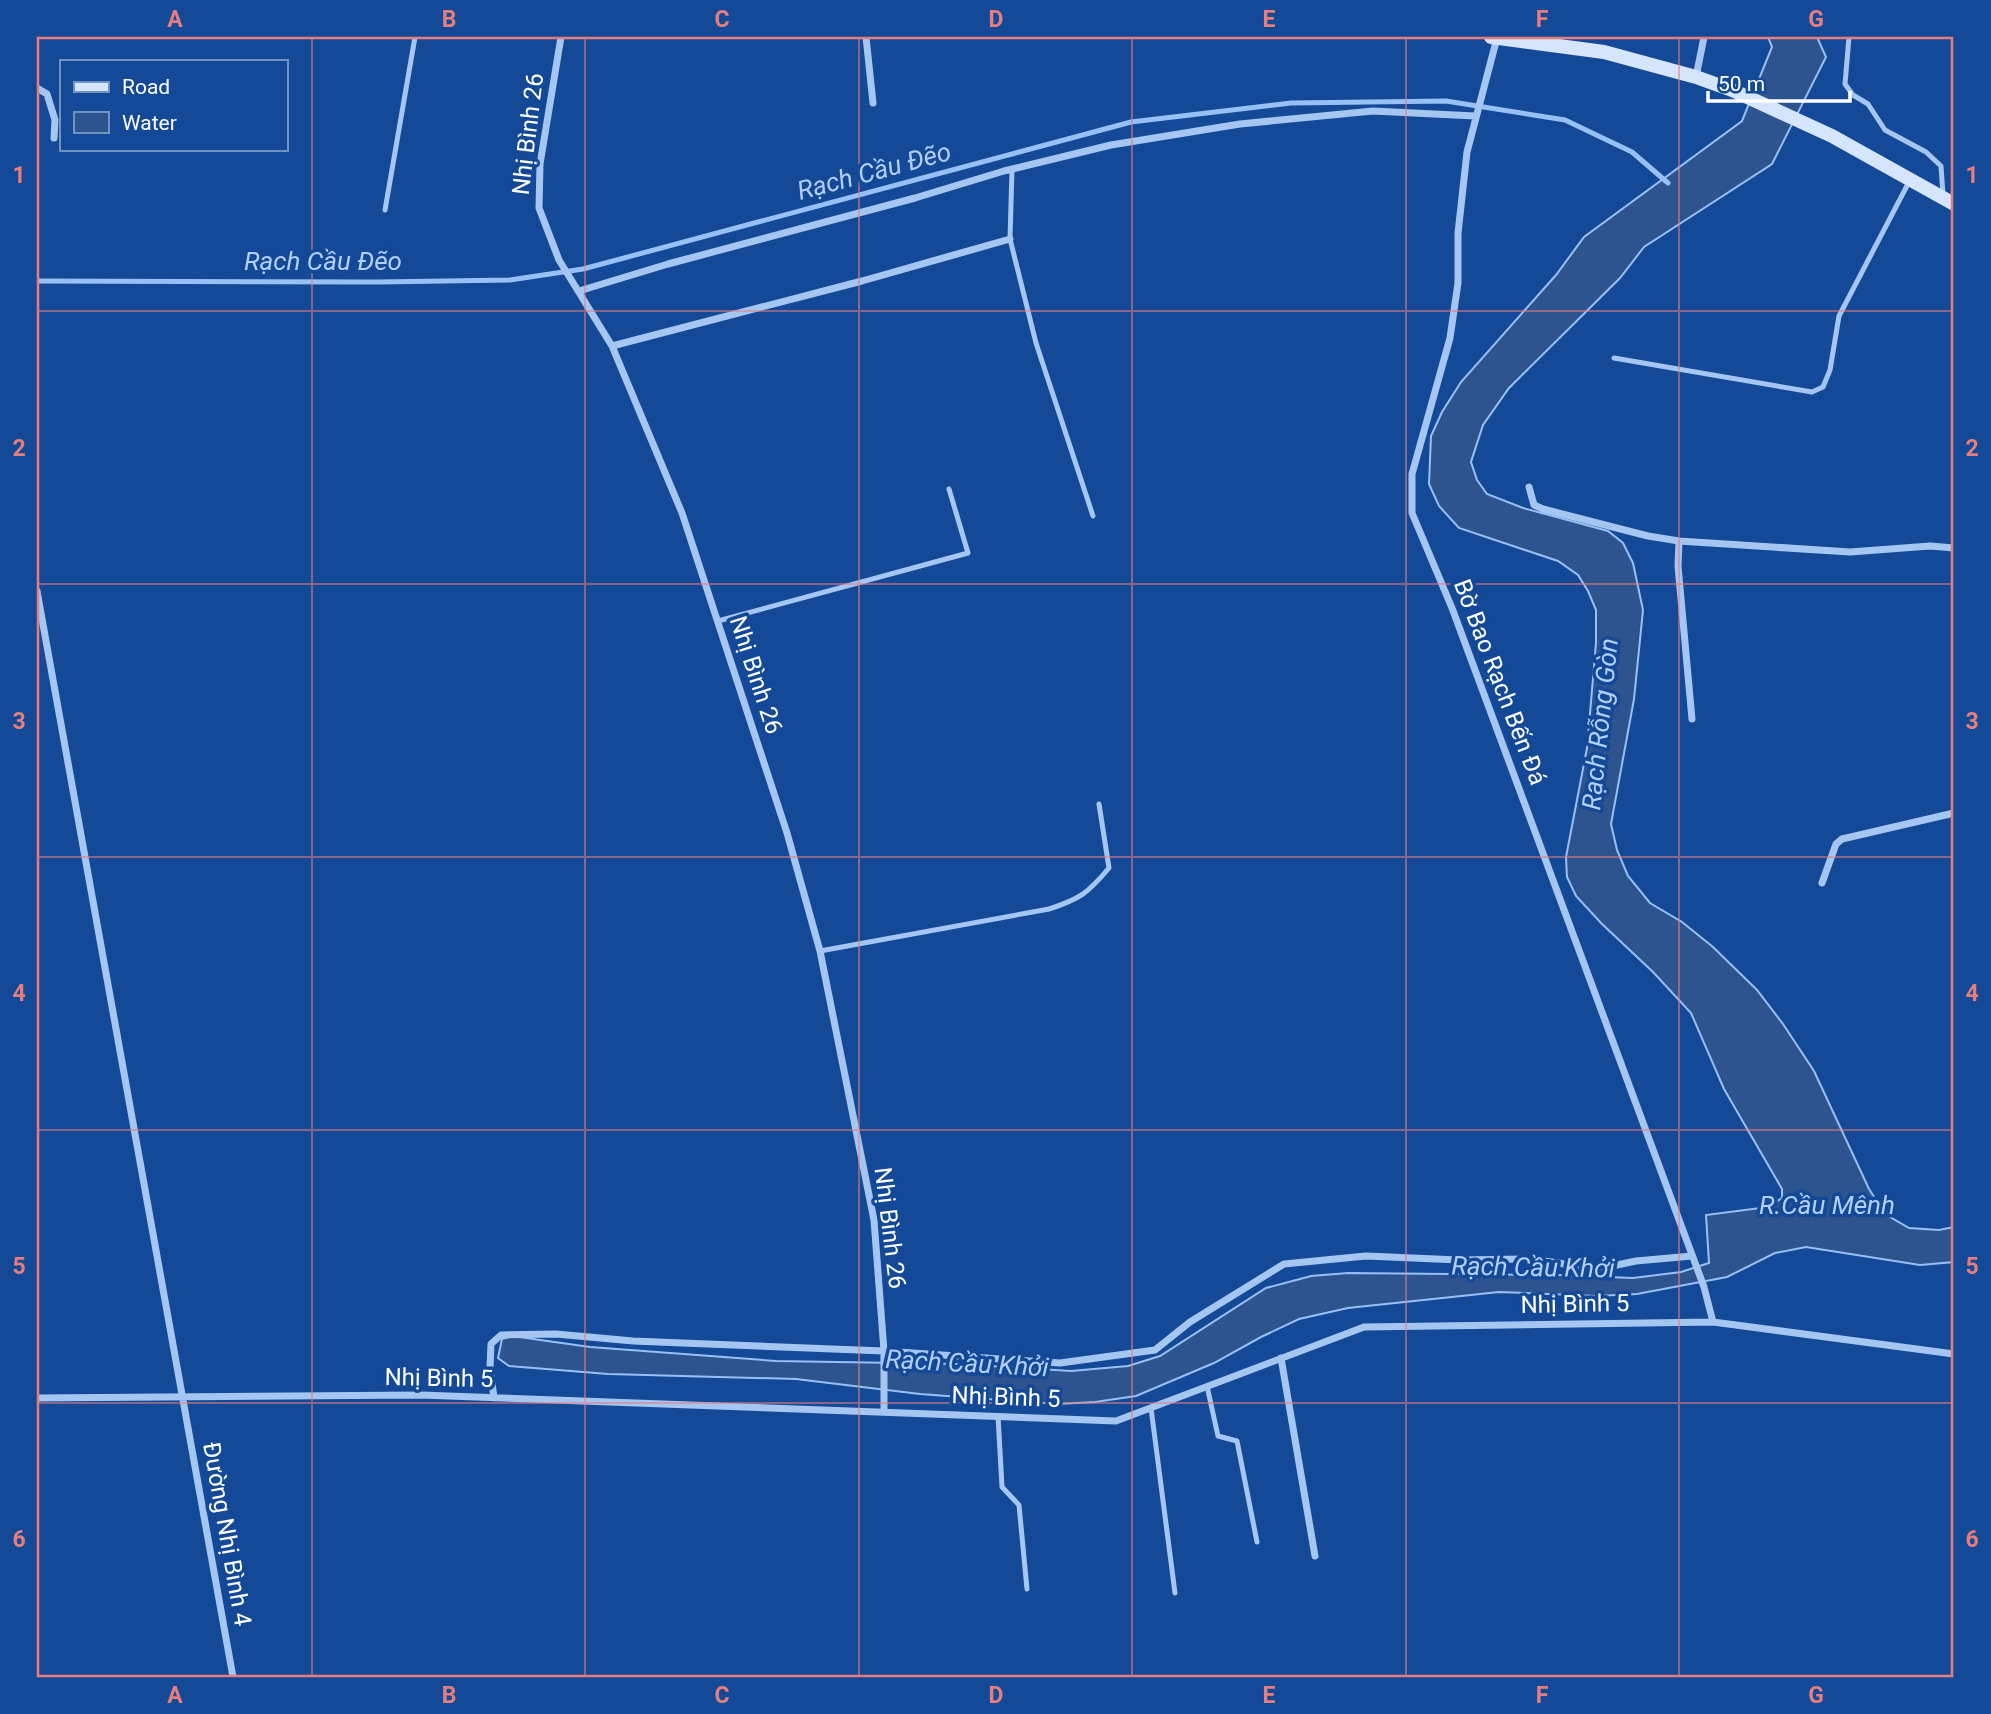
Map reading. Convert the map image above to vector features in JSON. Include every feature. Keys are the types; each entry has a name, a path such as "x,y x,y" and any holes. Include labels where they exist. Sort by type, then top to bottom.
{"street":[{"name":"Nhị Bình 26","path":"561,37 540,164 539,208 559,260 612,346 682,513 787,832 820,951 874,1220 884,1354 884,1412"},
{"path":"866,37 873,103"},
{"path":"1696,77 1704,37"},
{"path":"1494,38 1604,52 1696,77 1732,90 1832,136 1949,201"},
{"name":"Bờ Bao Rạch Bến Đá","path":"1494,38 1488,76 1475,116 1464,179 1458,233 1458,283 1450,338 1412,474 1412,513 1452,608 1531,817 1696,1264 1713,1322"},
{"path":"37,88 47,94 55,120 54,138"},
{"path":"579,291 1012,169 1111,145 1240,124 1373,111 1475,116"},
{"path":"612,346 862,281 1010,239"},
{"path":"1529,487 1534,505 1543,509 1648,536 1679,541 1850,552 1930,546 1954,548"},
{"path":"1679,541 1678,566 1692,719"},
{"name":"Đường Nhị Bình 4","path":"37,591 233,1677"},
{"path":"1822,883 1836,845 1842,839 1954,813"},
{"path":"494,1398 490,1368 491,1344 501,1335 556,1334 633,1341 1060,1363 1155,1350 1190,1322 1284,1264 1366,1256 1459,1260 1531,1259 1598,1269 1636,1261 1692,1256"},
{"name":"Nhị Bình 5","path":"37,1398 421,1395 1116,1421 1364,1327 1713,1322 1954,1354"},
{"path":"1281,1358 1315,1556"}],"lane":[{"path":"385,210 415,37"},
{"path":"1849,37 1845,84 1853,95 1868,104 1885,130 1926,152 1941,166 1949,201"},
{"path":"1012,169 1010,239 1037,343 1093,516"},
{"path":"1614,358 1812,391 1823,387 1830,370 1839,316 1910,180"},
{"path":"718,621 968,554 949,489"},
{"path":"820,951 1049,909 1078,899 1094,886 1109,868 1099,804"},
{"path":"1207,1386 1218,1436 1237,1441 1257,1542"},
{"path":"1151,1408 1175,1593"},
{"path":"998,1416 1002,1487 1019,1505 1027,1589"}],"water":[{"name":"R.Cầu Mênh","path":"1768,37 1817,37 1826,57 1772,164 1644,247 1620,278 1509,388 1483,425 1471,462 1477,480 1487,494 1523,508 1608,531 1623,543 1633,563 1643,610 1634,699 1611,824 1617,850 1628,876 1650,903 1682,922 1713,947 1757,990 1814,1071 1869,1189 1885,1214 1909,1228 1939,1230 1954,1227 1954,1262 1920,1265 1806,1247 1775,1253 1727,1277 1637,1294 1596,1296 1499,1292 1348,1308 1299,1319 1214,1363 1136,1396 1095,1402 1057,1404 920,1394 796,1379 608,1374 509,1366 498,1358 502,1339 512,1336 590,1347 776,1361 958,1364 1071,1371 1128,1366 1160,1356 1266,1288 1311,1276 1348,1273 1633,1278 1681,1272 1709,1263 1706,1215 1768,1207 1782,1198 1782,1189 1724,1089 1691,1013 1576,896 1567,877 1566,857 1587,748 1596,643 1596,610 1588,591 1578,575 1558,561 1459,528 1439,506 1429,484 1431,436 1461,382 1556,275 1584,237 1742,121 1772,47"}],"waterway":[{"name":"Rạch Cầu Đẽo","path":"37,281 510,280 583,269 1131,122 1291,103 1446,101 1565,120 1632,152 1668,183"}],"water label":[{"name":"Rạch Rỗng Gòn","path":"1600,724"},
{"name":"Rạch Cầu Khởi","path":"1533,1267"},
{"name":"Rạch Cầu Khởi","path":"967,1363"}]}
